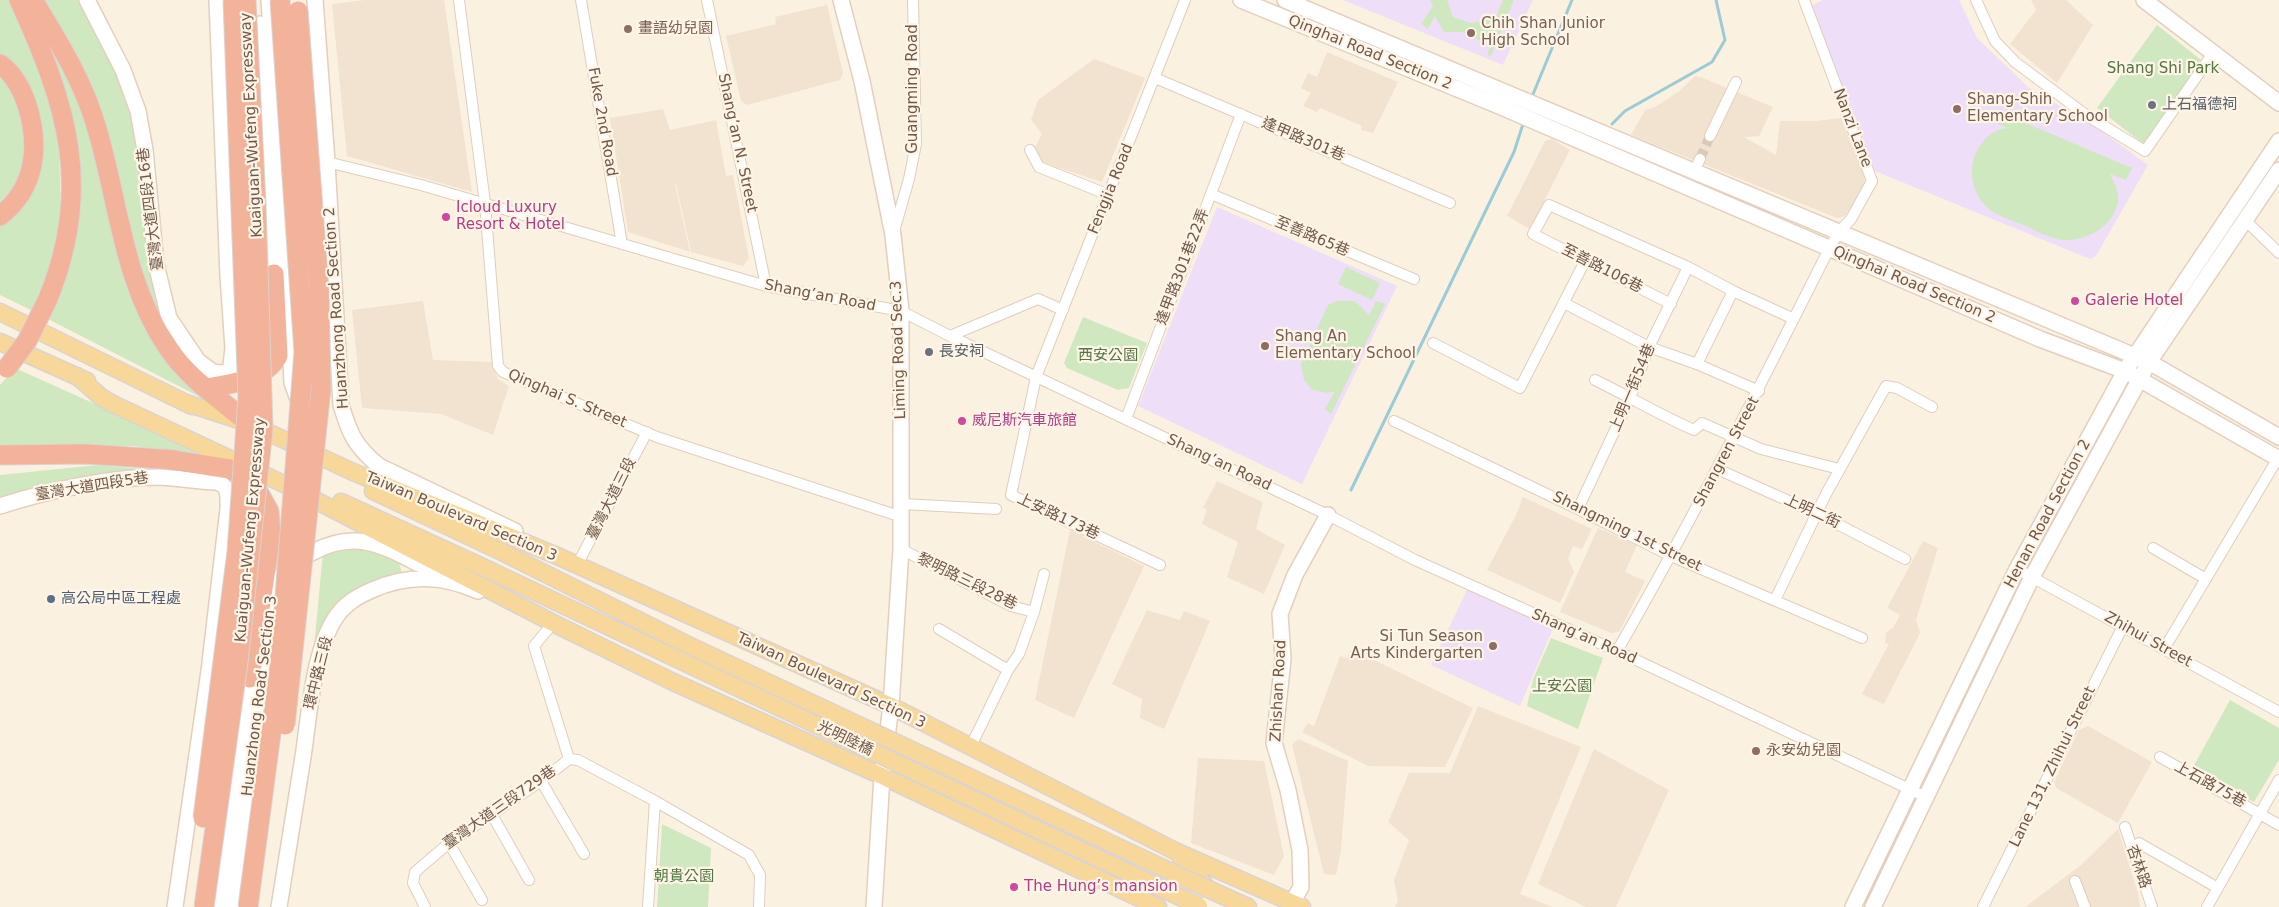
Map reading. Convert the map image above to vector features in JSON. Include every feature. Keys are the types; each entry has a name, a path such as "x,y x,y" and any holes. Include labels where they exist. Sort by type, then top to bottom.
{"highway":[{"path":"3,371 27,341 47,301 58,275 69,227 71,174 68,138 51,73 19,0"},
{"path":"33,0 68,59 86,96 98,129 128,259 148,315 169,350 181,364 206,388 255,426"},
{"path":"192,907 237,552 240,488 248,397 233,0"},
{"name":"Kuaiguan-Wufeng Expressway","path":"204,907 238,662 255,426 256,204 246,0"},
{"path":"248,907 279,673 304,352 280,0"},
{"path":"260,907 291,678 321,389 318,288 298,5"},
{"path":"0,64 14,78 25,100 33,126 35,150 32,171 23,190 0,216"},
{"path":"206,388 238,382 272,366 278,356 281,273"},
{"path":"301,390 320,350"},
{"path":"248,397 255,426"},
{"path":"0,455 86,454 165,459 252,471 240,488"},
{"path":"0,464 86,454"},
{"path":"165,459 230,469 242,476 259,493 269,511 271,534 257,679"},
{"path":"293,491 308,525"}],"main road":[{"path":"0,312 183,402 351,476"},
{"path":"0,342 77,376 101,397 113,404 252,471 288,486 553,623 671,681 882,776 1158,907"},
{"name":"光明陸橋","path":"77,376 1201,906"},
{"path":"183,402 255,426 351,476"},
{"name":"Taiwan Boulevard Section 3","path":"351,476 555,555 891,706 1175,851 1297,905"},
{"name":"Taiwan Boulevard Section 3","path":"351,476 502,552"},
{"name":"光明陸橋","path":"502,552 684,643 1208,889"},
{"path":"1175,851 1208,889 1248,907"}],"street":[{"name":"臺灣大道四段16巷","path":"87,0 123,70 138,111 145,150 156,264 169,318 198,361 213,372 230,374"},
{"path":"217,0 228,276 233,348 230,374"},
{"path":"259,0 281,273 292,383 304,417 319,443 328,453 524,539 555,555"},
{"path":"230,374 244,356 255,348 281,273 269,0"},
{"name":"Huanzhong Road Section 2","path":"315,0 327,162 341,405 348,430 361,452 380,466 524,536 555,555"},
{"name":"Qinghai S. Street","path":"459,0 485,203 498,366 503,372 647,432 902,510 996,509"},
{"name":"Fuke 2nd Road","path":"582,0 622,244"},
{"name":"Shang’an N. Street","path":"707,0 766,286"},
{"name":"Liming Road Sec.3","path":"842,0 862,81 893,235 901,311 902,549 891,706 882,776 874,907"},
{"name":"Guangming Road","path":"893,235 910,179 916,144 914,0"},
{"name":"Fengjia Road","path":"1036,377 1185,0"},
{"name":"Qinghai Road Section 2","path":"1241,0 1502,99"},
{"name":"Qinghai Road Section 2","path":"1285,0 1502,99"},
{"name":"Nanzi Lane","path":"1804,0 1872,181 1851,219 1839,232 1829,249"},
{"path":"1976,0 1995,41 2015,62 2086,114 2145,151 2213,53"},
{"path":"2144,0 2279,103"},
{"name":"逢甲路301巷","path":"1155,78 1450,203"},
{"path":"1710,136 1736,82"},
{"path":"1502,99 1546,119"},
{"name":"逢甲路301巷22弄","path":"1126,419 1241,114"},
{"name":"Qinghai Road Section 2","path":"1546,119 1697,166 1839,232 2149,362 2279,437"},
{"name":"Qinghai Road Section 2","path":"1546,119 1829,249 2040,339 2125,372 2278,459"},
{"name":"Henan Road Section 2","path":"1853,907 2017,569 2125,372 2279,141"},
{"path":"1030,150 1039,167 1109,195"},
{"name":"Shang’an Road","path":"327,162 485,203 766,286 901,311 1328,515 1415,560 1617,651 1926,797"},
{"name":"Henan Road Section 2","path":"1873,907 2032,577 2149,362 2279,170"},
{"name":"至善路65巷","path":"1211,194 1414,279"},
{"name":"至善路106巷","path":"1671,304 1533,234 1549,205 1688,267"},
{"path":"2245,220 2279,253"},
{"name":"Shangren Street","path":"1617,651 1672,556 1759,390 1829,249"},
{"path":"1433,343 1520,388 1585,261"},
{"path":"1688,267 1733,291 1794,319"},
{"name":"上明一街54巷","path":"1578,509 1630,398 1649,347 1688,267"},
{"path":"228,276 333,270"},
{"path":"1697,364 1733,291"},
{"path":"950,336 1038,299 1062,310"},
{"path":"1564,302 1649,347 1697,364 1759,390"},
{"name":"上安路173巷","path":"1036,377 1012,496 1160,565"},
{"path":"1595,380 1694,430 1702,423 1761,449 1790,458 1839,469"},
{"path":"1776,600 1839,469 1886,386 1898,388 1932,407"},
{"name":"Shangming 1st Street","path":"1394,421 1672,556 1862,638"},
{"name":"臺灣大道三段","path":"578,565 647,432"},
{"path":"2164,649 2278,459"},
{"name":"上明二街","path":"1717,469 1818,514 1905,559"},
{"name":"臺灣大道四段5巷","path":"0,506 28,497 80,486 116,481 158,477 222,484 228,491 228,509 209,671"},
{"name":"Zhishan Road","path":"1297,905 1301,887 1300,850 1288,790 1274,743 1283,659 1280,614 1296,575 1328,515"},
{"name":"Huanzhong Road Section 3","path":"219,907 274,588 283,571 299,559 329,544 357,540 378,544 553,623"},
{"path":"2153,548 2206,579"},
{"name":"黎明路三段28巷","path":"902,549 1011,606 1034,612"},
{"name":"Zhihui Street","path":"2017,569 2279,712"},
{"path":"970,748 1008,670 1019,654 1034,612 1044,574"},
{"name":"環中路三段","path":"279,907 312,689 328,634 342,608 357,597 392,581 431,578 457,583 553,623"},
{"name":"臺灣大道三段729巷","path":"426,907 413,884 415,872 449,842 541,781 569,759 534,646 553,623"},
{"name":"Lane 131, Zhihui Street","path":"1983,907 2123,626"},
{"path":"939,629 1008,670"},
{"path":"175,907 209,671 312,689"},
{"name":"Huanzhong Road Section 3","path":"233,907 257,679"},
{"name":"上石路75巷","path":"2160,757 2279,825"},
{"path":"569,759 578,760 749,854 760,876 759,907"},
{"path":"2207,907 2279,780"},
{"path":"541,781 584,854"},
{"path":"648,907 655,801"},
{"path":"491,813 529,880"},
{"name":"杏林路","path":"2125,827 2152,907"},
{"path":"449,842 482,900"},
{"path":"2138,843 2218,888"},
{"path":"2075,881 2085,907"}],"shaded area":[{"path":"365,0 444,0 472,192 347,156 332,4"},
{"name":"Chih Shan Junior High School","path":"1343,0 1533,0 1503,65"},
{"name":"Shang-Shih Elementary School","path":"1823,0 1959,0 1977,38 2029,88 2100,130 2148,165 2096,256 2090,259 1875,171 1808,8"},
{"path":"2031,0 2066,0 2093,25 2057,83 2010,44 2036,10"},
{"path":"827,5 843,73 840,80 747,105 741,101 726,36 776,24 775,17"},
{"path":"1327,52 1398,82 1373,133 1361,130 1362,126 1320,108 1317,112 1303,106 1311,93 1301,88 1308,73 1317,77"},
{"path":"1094,59 1145,78 1102,182 1029,158 1042,134 1031,120 1038,100"},
{"path":"1695,76 1773,107 1759,136 1744,137 1776,155 1780,121 1816,121 1841,118 1865,178 1864,186 1845,216 1837,218 1631,135 1645,110 1655,107 1678,92"},
{"path":"663,109 670,130 716,120 726,176 733,175 749,258 743,266 691,252 676,184 683,182 675,184 690,252 628,232 610,118"},
{"path":"1552,139 1570,150 1530,229 1507,216 1545,141"},
{"name":"Shang An Elementary School","path":"1217,207 1397,286 1302,484 1138,406"},
{"path":"423,301 433,360 492,362 498,379 509,386 493,435 441,414 362,408 352,310"},
{"path":"1217,481 1263,502 1256,529 1285,545 1264,594 1227,577 1238,542 1202,524 1207,510 1203,508"},
{"path":"1523,497 1592,529 1582,549 1573,546 1568,558 1574,572 1560,603 1487,570 1516,515"},
{"path":"1598,528 1637,545 1625,572 1645,581 1619,632 1611,633 1560,612"},
{"path":"1070,530 1144,566 1074,718 1035,700"},
{"path":"1923,541 1938,548 1916,620 1920,633 1884,704 1862,694 1889,644 1885,643 1886,632 1893,628 1900,615 1887,608"},
{"name":"Si Tun Season Arts Kindergarten","path":"1468,588 1554,626 1520,706 1431,665"},
{"path":"1147,610 1180,620 1184,611 1210,621 1164,729 1140,718 1142,699 1112,684"},
{"path":"1351,649 1473,708 1445,767 1368,766 1302,732 1308,723 1314,726 1340,656 1347,658"},
{"path":"1478,706 1581,747 1520,894 1553,907 1395,907 1398,901 1394,880 1409,840 1388,822 1409,773 1450,773"},
{"path":"2088,726 2152,762 2118,823 2056,788 2054,782 2079,730"},
{"path":"1298,739 1348,761 1341,851 1336,875 1324,874 1292,745"},
{"path":"1594,749 1669,790 1616,907 1586,907 1538,884"},
{"path":"1198,758 1264,761 1284,856 1274,875 1191,843"},
{"path":"2118,829 2138,893 2140,907 2025,907 2081,865"}],"green space":[{"path":"0,0 14,0 49,90 59,144 61,214 49,272 33,311 0,295 0,222 38,158 0,56"},
{"path":"41,0 81,0 117,73 128,103 136,142 151,255 159,293 210,377 208,382 196,372 156,318"},
{"path":"1430,0 1447,0 1453,17 1470,23 1495,19 1503,0 1514,0 1491,56 1487,55 1494,37 1479,40 1463,32 1444,32 1435,16 1428,29 1421,24 1433,6"},
{"path":"32,5 78,86 125,266 204,393 202,398 48,319 77,191"},
{"name":"Shang Shi Park","path":"2157,25 2205,63 2145,145 2097,108"},
{"path":"0,74 8,83 24,115 25,166 14,188 0,203"},
{"path":"1997,111 2132,168 2126,180 2110,174 2118,195 2114,214 2108,222 2092,234 2082,238 2062,240 2047,236 1995,213 1982,202 1974,187 1972,178 1973,161 1984,140 1992,133 2007,128 1992,121"},
{"path":"1346,267 1380,283 1372,300 1338,284"},
{"path":"1336,301 1355,301 1369,315 1376,301 1385,304 1331,414 1325,409 1335,391 1328,393 1313,390 1304,380 1301,364 1328,305"},
{"name":"西安公園","path":"1083,317 1147,343 1129,388 1118,390 1067,368 1064,363"},
{"path":"15,368 202,452 199,456 134,446 0,447 0,385"},
{"path":"98,465 141,469 44,485 0,498 0,475"},
{"path":"361,544 398,561 402,572 383,577 359,589 318,652 314,647 323,553"},
{"name":"上安公園","path":"1551,638 1603,658 1578,729 1527,706 1533,679"},
{"path":"2230,700 2279,728 2279,760 2254,802 2192,769"},
{"name":"朝貴公園","path":"662,824 711,848 708,907 657,907"}],"waterway":[{"path":"1531,99 1572,0"},
{"path":"1612,124 1625,111 1712,62 1725,40 1716,0"},
{"path":"1351,490 1514,152 1524,121"}],"tunnel":[{"path":"1700,159 1710,136"}],"place":[{"name":"畫語幼兒園","path":"628,29"},
{"name":"Chih Shan Junior High School","path":"1471,33"},
{"name":"上石福德祠","path":"2152,105"},
{"name":"Shang-Shih Elementary School","path":"1957,109"},
{"name":"Icloud Luxury Resort & Hotel","path":"446,217"},
{"name":"Galerie Hotel","path":"2075,301"},
{"name":"Shang An Elementary School","path":"1265,346"},
{"name":"長安祠","path":"929,352"},
{"name":"威尼斯汽車旅館","path":"962,421"},
{"name":"高公局中區工程處","path":"51,599"},
{"name":"Si Tun Season Arts Kindergarten","path":"1493,646"},
{"name":"永安幼兒園","path":"1756,751"},
{"name":"The Hung’s mansion","path":"1014,887"}]}
